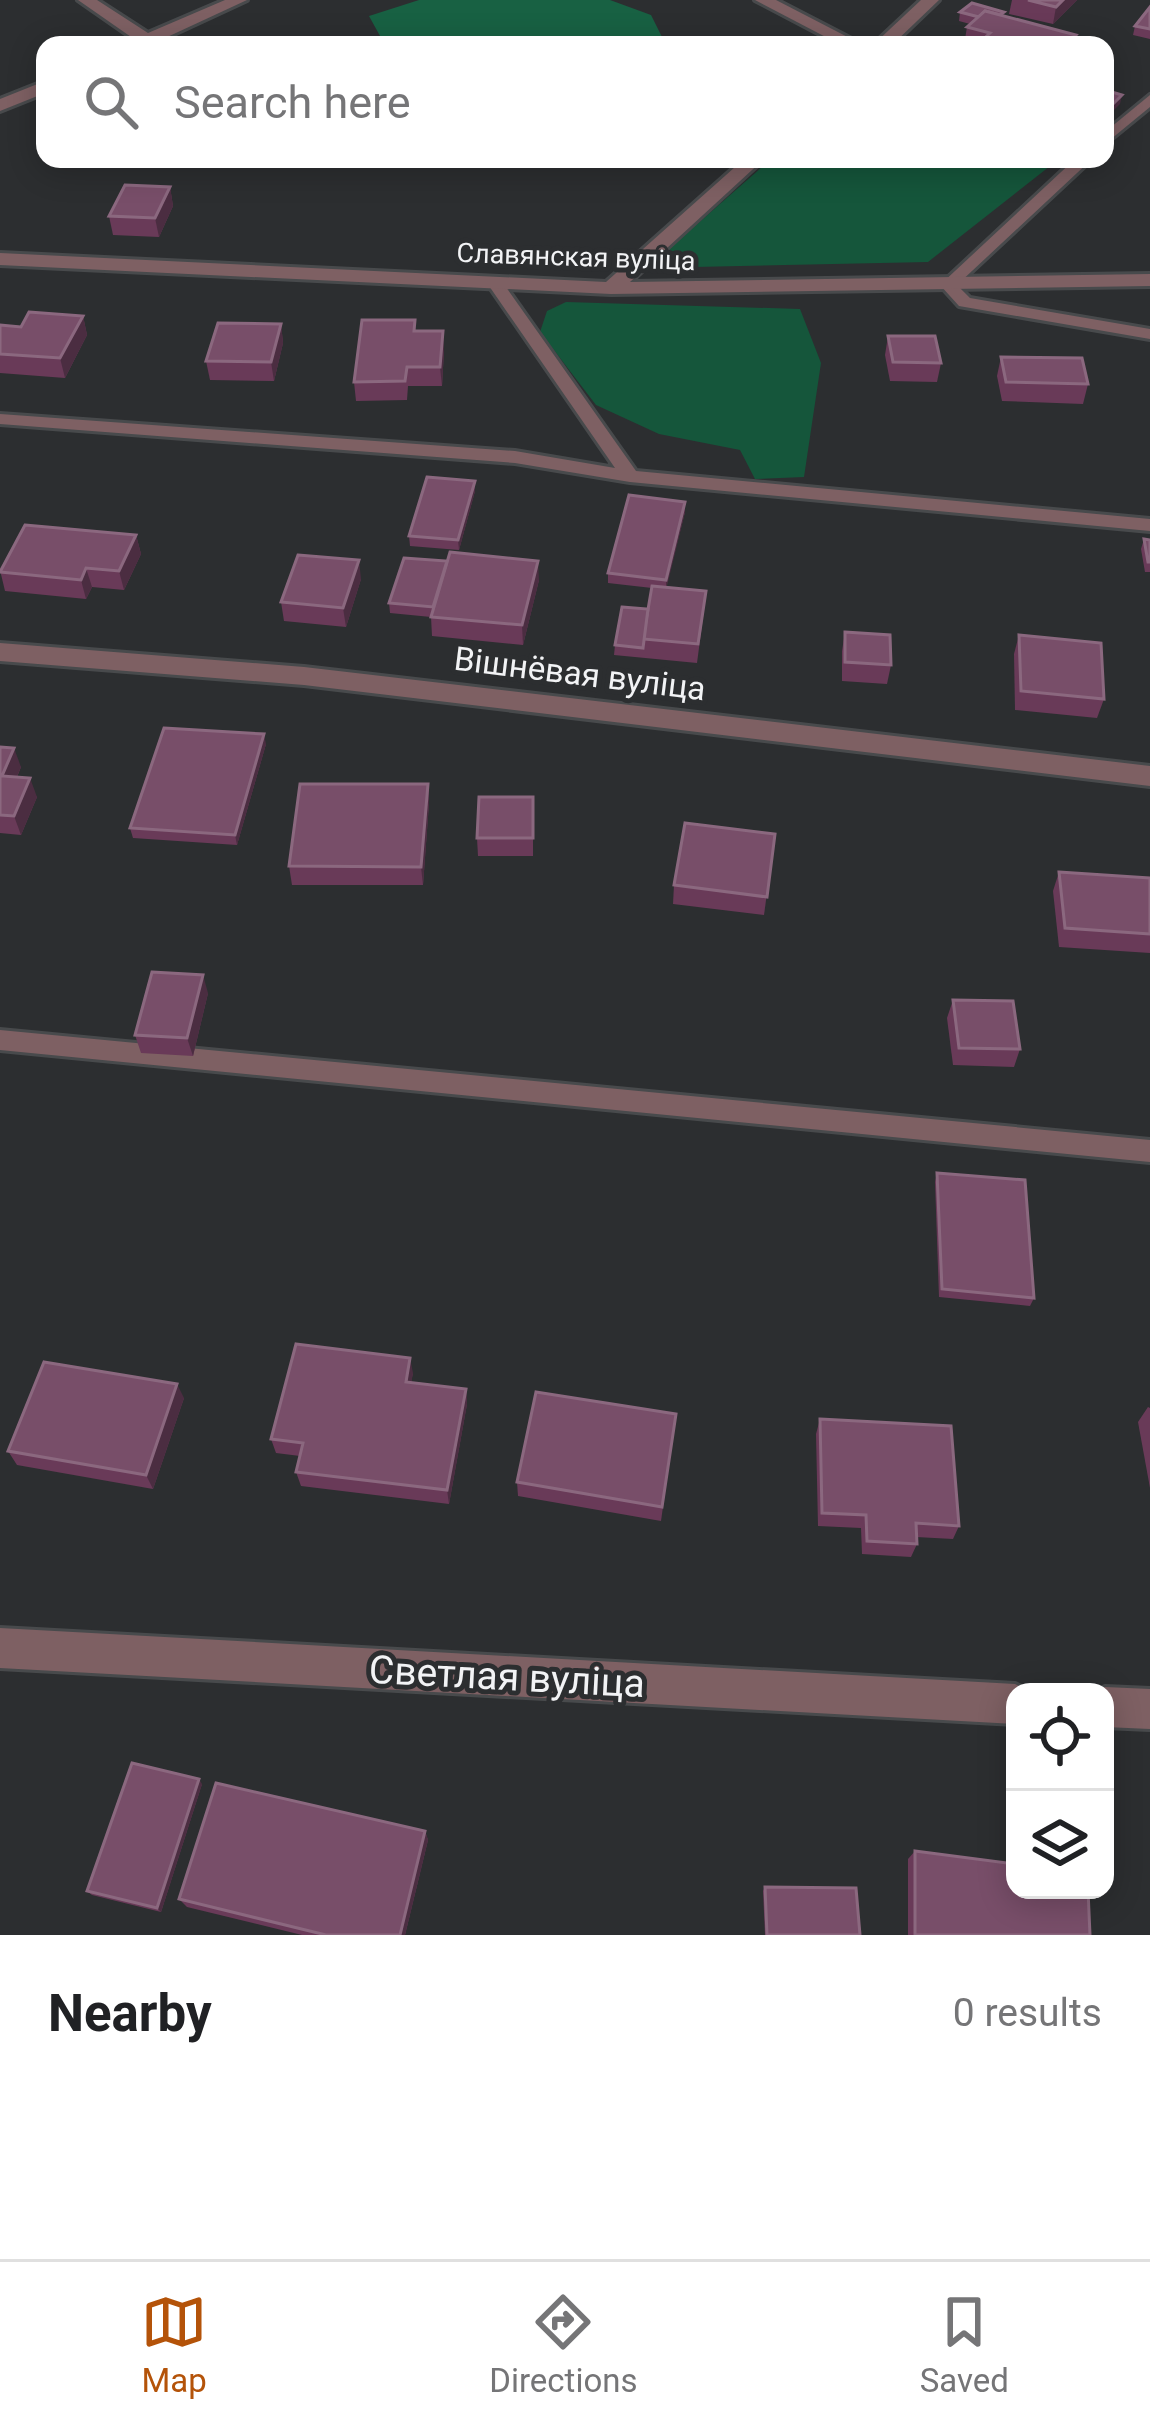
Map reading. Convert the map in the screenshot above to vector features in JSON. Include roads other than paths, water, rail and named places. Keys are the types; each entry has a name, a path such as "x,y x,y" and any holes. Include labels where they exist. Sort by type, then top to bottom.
{"street":[{"path":"86,0 133,36"},
{"path":"155,36 239,0"},
{"path":"763,0 836,36"},
{"path":"892,36 931,0"},
{"path":"0,106 36,90"},
{"path":"611,288 745,168"},
{"name":"Славянская вуліца","path":"0,259 611,288 1150,280"},
{"name":"Вішнёвая вуліца","path":"0,652 304,676 1150,776"},
{"name":"Светлая вуліца","path":"0,1648 1006,1704"},
{"path":"1114,1707 1150,1709"}],"lane":[{"path":"1114,132 1150,99"},
{"path":"1074,168 948,285 965,302 1150,334"},
{"path":"496,283 630,476"},
{"path":"0,419 515,457 630,476 1150,525"},
{"path":"0,1040 1150,1151"}]}
